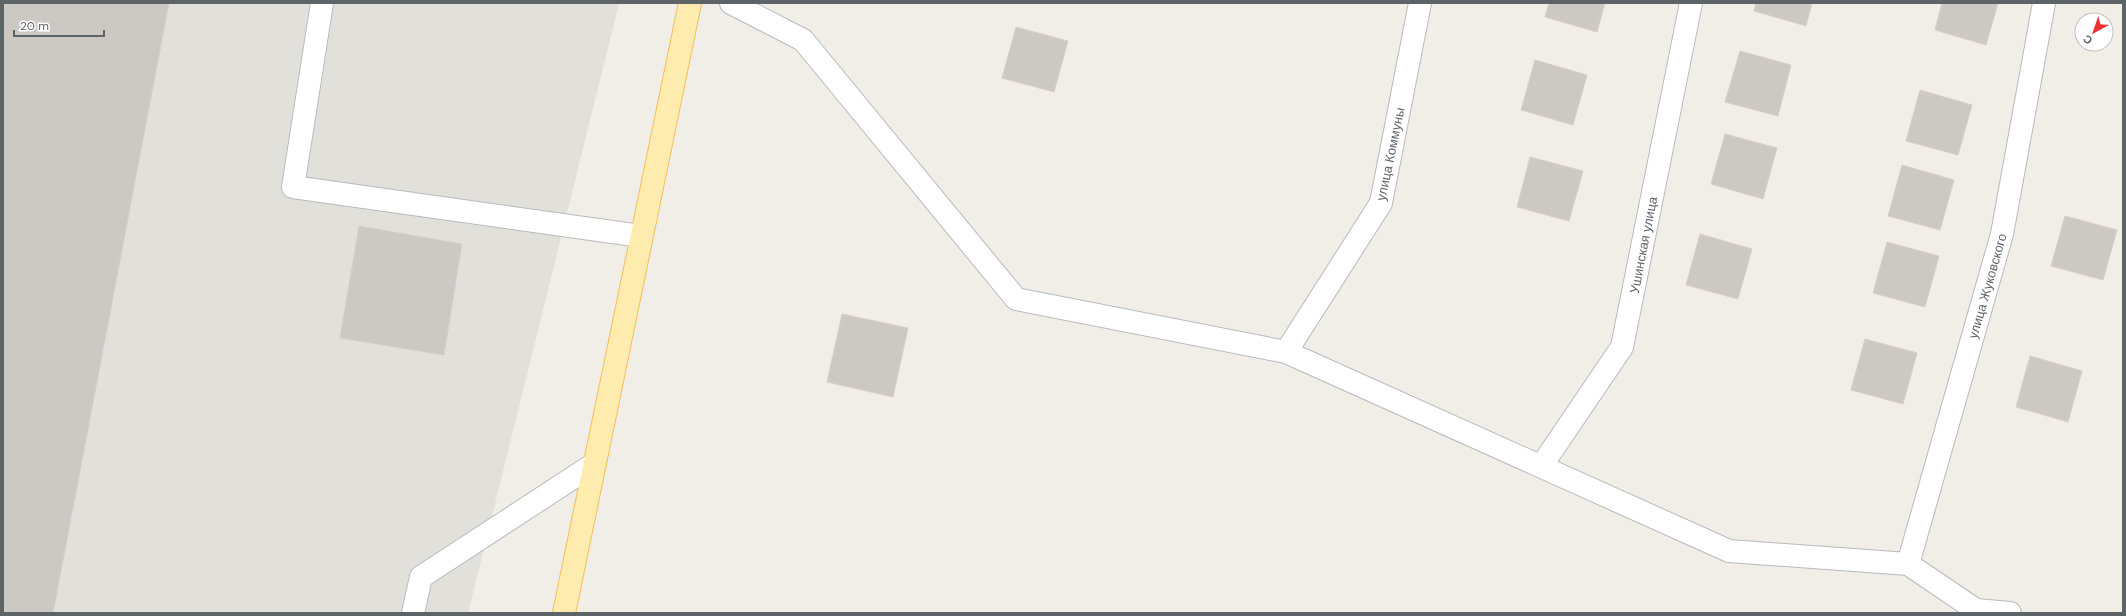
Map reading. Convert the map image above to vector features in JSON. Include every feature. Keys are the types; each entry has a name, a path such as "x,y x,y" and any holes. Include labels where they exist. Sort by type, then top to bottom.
{"main road":[{"path":"564,613 690,3"}],"street":[{"path":"322,3 293,187 641,236"},
{"path":"731,3 803,40 1016,299 1286,352 1542,465 1729,551 1908,564 1976,610 2010,613"},
{"name":"улица Коммуны","path":"1286,352 1381,203 1420,3"},
{"name":"Ушинская улица","path":"1542,465 1622,347 1691,3"},
{"name":"улица Жуковского","path":"1908,564 2002,234 2044,3"},
{"path":"413,613 421,577 594,464"}],"shaded area":[{"path":"3,3 619,3 468,613 3,613"}],"building":[{"path":"3,3 169,3 53,613 3,613"},
{"path":"1549,3 1605,3 1597,32 1545,17"},
{"path":"1756,3 1812,3 1806,26 1754,11"},
{"path":"1942,3 1998,3 1986,45 1935,30"},
{"path":"1016,27 1068,41 1054,92 1002,78"},
{"path":"1740,51 1791,65 1778,116 1725,102"},
{"path":"1535,60 1587,75 1573,125 1521,110"},
{"path":"1920,90 1972,105 1958,155 1906,141"},
{"path":"1725,134 1777,148 1763,199 1711,184"},
{"path":"1530,157 1583,171 1569,221 1517,207"},
{"path":"1902,165 1954,180 1940,230 1888,216"},
{"path":"2065,216 2117,230 2103,280 2051,266"},
{"path":"359,226 462,244 444,355 340,338"},
{"path":"1700,234 1752,249 1738,299 1686,285"},
{"path":"1887,242 1939,256 1925,307 1873,293"},
{"path":"842,314 908,328 893,397 827,382"},
{"path":"1865,339 1917,353 1903,404 1851,390"},
{"path":"2030,356 2082,371 2068,422 2016,407"}]}
